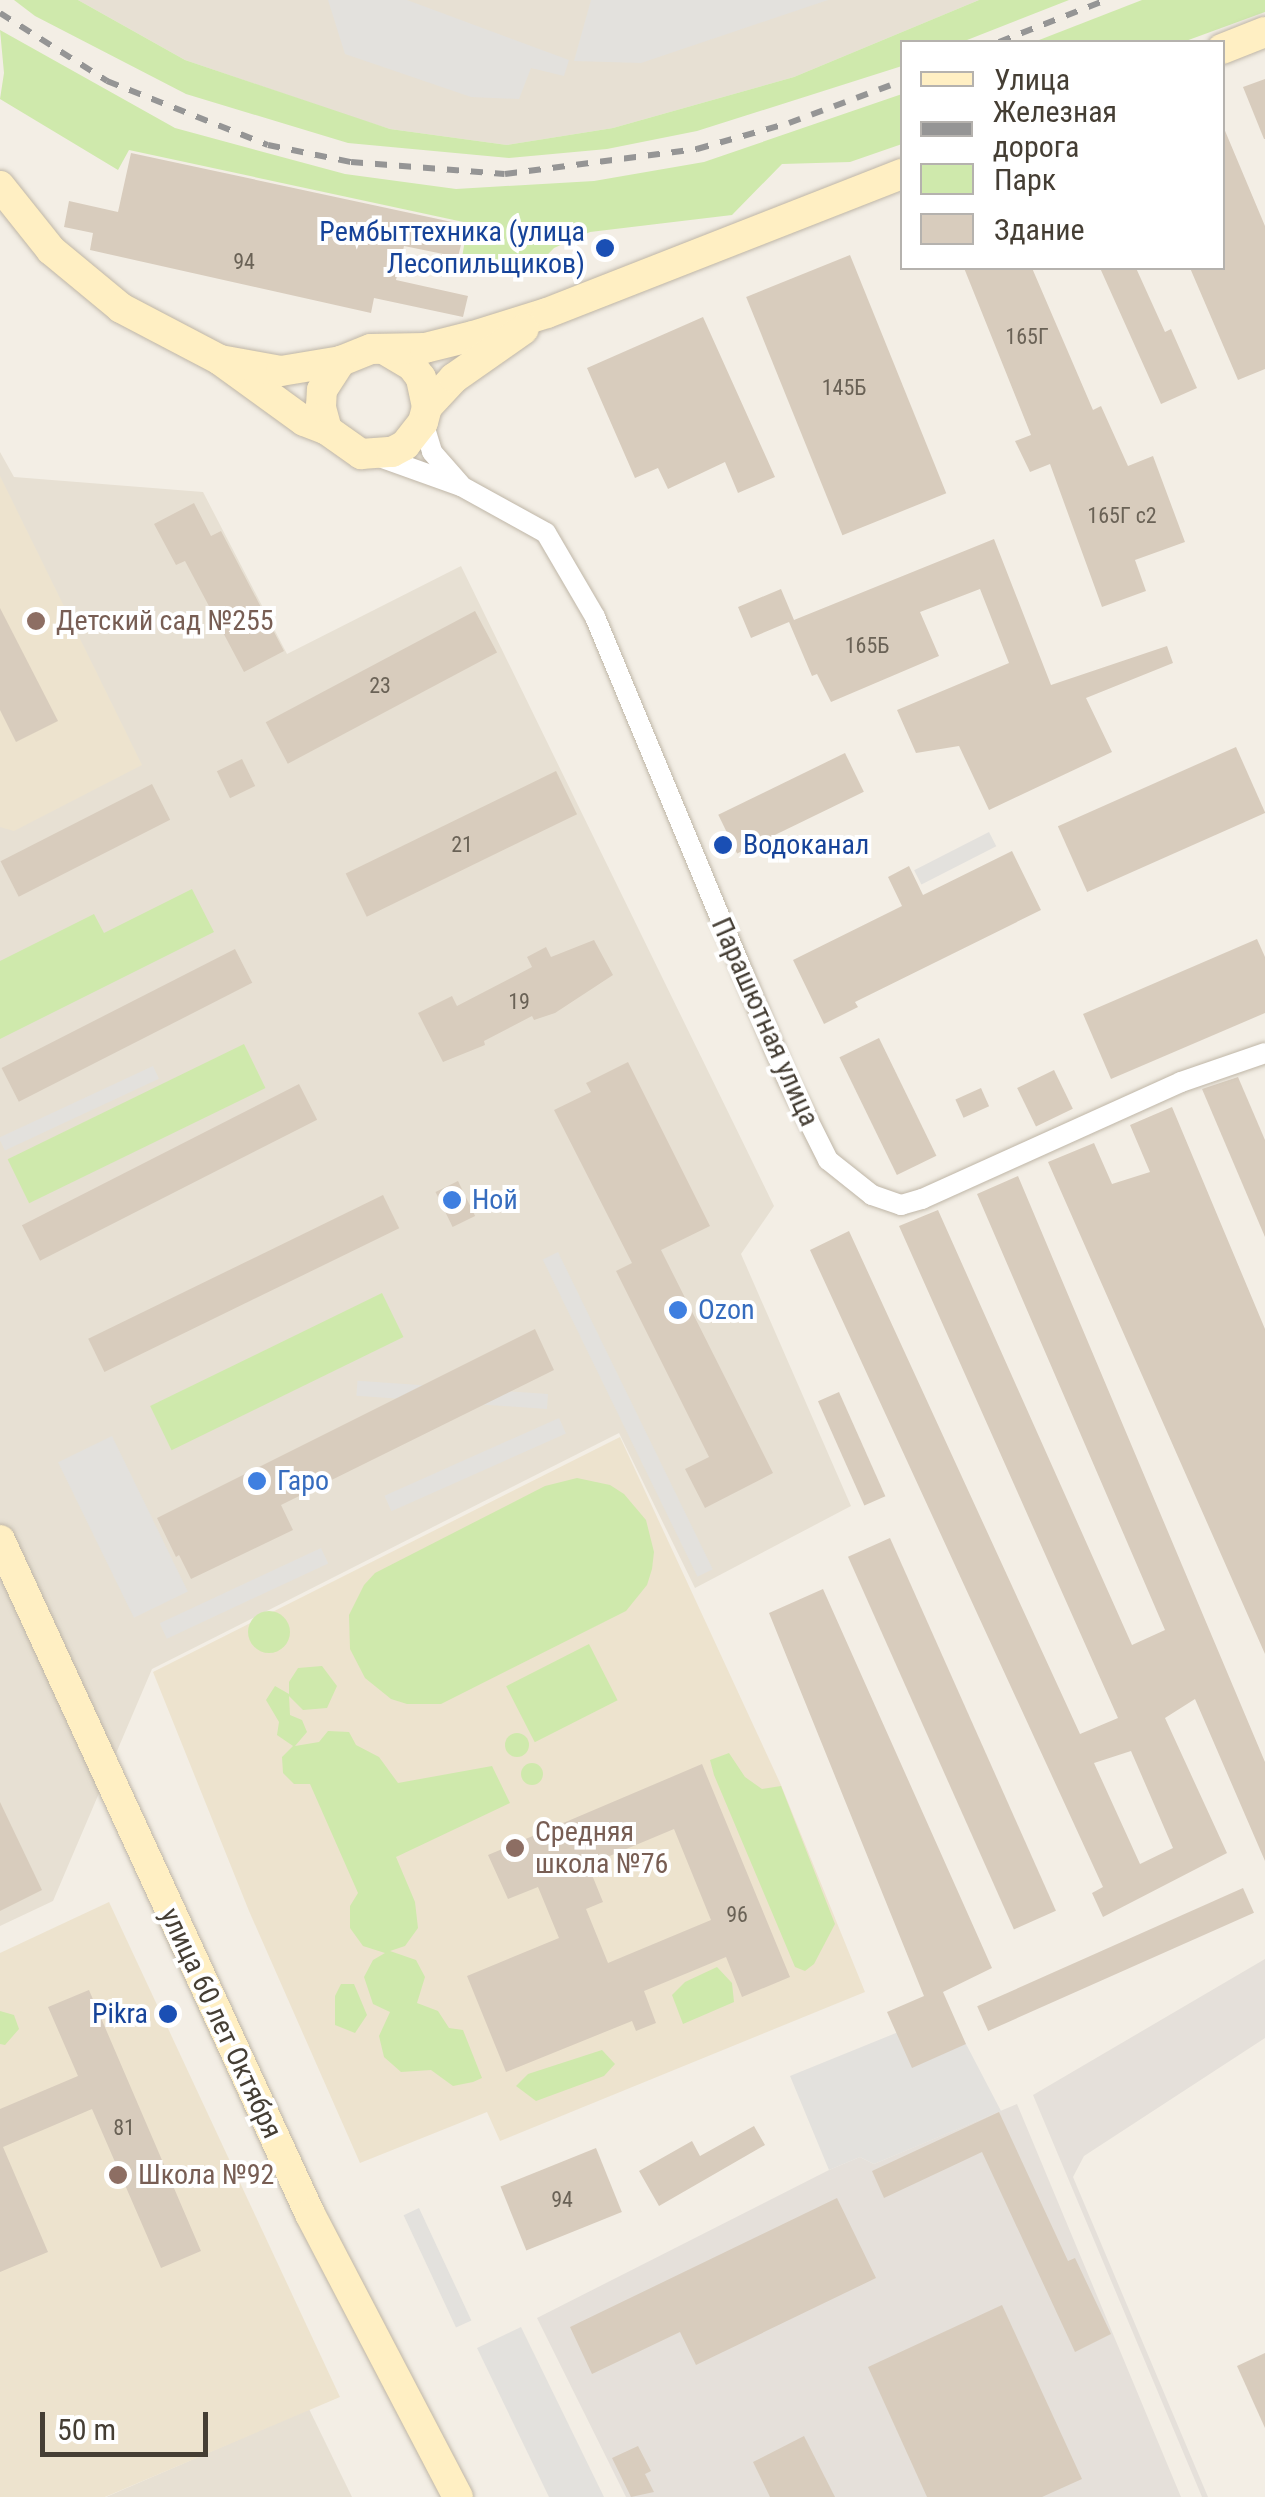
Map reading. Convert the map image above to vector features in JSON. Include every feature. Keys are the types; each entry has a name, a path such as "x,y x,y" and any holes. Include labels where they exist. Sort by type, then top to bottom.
{"main road":[{"path":"1225,48 1265,32"},
{"path":"220,360 281,371 341,360 355,352 441,344 547,313 900,175"},
{"path":"0,186 50,250 120,308 220,360 304,421 327,430 346,448 377,456 406,446 454,378 547,313"},
{"path":"387,351 412,366 426,392 425,414"},
{"path":"327,430 321,407 322,390 341,360"},
{"name":"улица 60 лет Октября","path":"0,1540 310,2214 458,2497"}],"street":[{"path":"425,414 432,452 461,486"},
{"path":"377,456 461,486"},
{"name":"Парашютная улица","path":"461,486 546,532 595,617 750,996 828,1160 849,1180 872,1195 901,1206 1181,1082 1265,1053"}],"shaded area":[{"path":"78,0 979,0 794,77 613,128 507,145 390,129 355,118 185,60"},
{"path":"328,0 407,0 569,60 564,76 531,68 519,99 471,97 345,54"},
{"path":"591,0 828,0 641,63 574,61"},
{"path":"0,452 14,477 203,492 287,654 461,566 774,1206 741,1254 851,1506 695,1588 619,1433 152,1669 53,1901 0,1926"},
{"name":"Детский сад №255","path":"0,476 142,765 14,831 0,827"},
{"path":"989,832 996,846 921,884 914,870"},
{"path":"153,1066 159,1079 5,1151 0,1137"},
{"path":"558,1252 713,1569 697,1577 543,1259"},
{"path":"357,1381 548,1394 547,1409 356,1396"},
{"path":"559,1418 566,1434 391,1511 385,1496"},
{"path":"112,1436 188,1591 134,1618 58,1462"},
{"name":"Средняя школа №76","path":"620,1437 781,1785 865,1992 500,2141 487,2112 360,2163 249,1911 153,1672"},
{"path":"321,1548 328,1563 167,1639 160,1623"},
{"name":"Школа №92","path":"109,1902 340,2397 105,2497 0,2497 0,1953"},
{"path":"1265,1959 1265,2038 1084,2156 1073,2177 1208,2497 1202,2497 1033,2095"},
{"path":"896,2033 966,2044 1001,2111 874,2164 860,2157 829,2170 790,2076"},
{"path":"1017,2104 1181,2497 626,2497 537,2318 829,2170 860,2157 874,2164"},
{"path":"419,2208 471,2320 456,2328 404,2215"},
{"path":"521,2327 604,2497 549,2497 477,2348"},
{"path":"309,2409 352,2497 106,2497"}],"green space":[{"path":"14,0 78,0 185,60 390,129 507,145 613,128 794,77 979,0 1069,0 967,40 900,40 900,67 697,131 607,149 509,158 348,143 186,94 35,16"},
{"path":"1142,0 1265,0 1265,12 1188,40 1039,40"},
{"path":"0,30 175,128 345,174 456,189 594,181 704,162 900,95 900,145 850,162 782,164 732,215 590,232 554,248 527,276 461,263 468,223 129,150 118,170 0,99 4,73"},
{"path":"192,889 214,932 0,1039 0,961 94,914 104,933"},
{"path":"244,1044 265,1088 29,1203 8,1159"},
{"path":"382,1293 403,1337 172,1450 150,1406"},
{"path":"577,1478 610,1485 624,1494 646,1520 654,1552 652,1569 647,1585 626,1611 441,1704 407,1704 391,1699 365,1678 350,1649 349,1615 364,1585 375,1573 545,1486"},
{"path":"269,1611 284,1617 290,1632 284,1647 269,1653 254,1647 248,1632 254,1617"},
{"path":"589,1644 618,1700 535,1742 506,1686"},
{"path":"322,1666 337,1686 327,1708 303,1710 289,1696 290,1715 302,1720 307,1732 295,1746 319,1742 328,1731 349,1732 356,1745 379,1757 398,1783 492,1766 510,1803 396,1857 415,1902 418,1928 405,1946 390,1951 416,1960 425,1977 417,2003 438,2011 449,2028 463,2030 482,2078 473,2082 453,2086 431,2070 401,2072 384,2057 379,2036 390,2012 373,2004 364,1977 373,1960 385,1953 363,1946 350,1928 350,1906 358,1893 310,1784 294,1784 283,1773 282,1757 293,1746 277,1735 279,1722 266,1700 275,1686 289,1694 289,1682 298,1668"},
{"path":"517,1733 529,1745 517,1757 505,1745"},
{"path":"729,1753 745,1777 762,1789 781,1786 835,1924 814,1964 805,1971 795,1967 714,1775 710,1760"},
{"path":"532,1763 540,1766 540,1782 532,1785 524,1782 521,1774 524,1766"},
{"path":"717,1967 732,1983 734,2002 683,2024 672,1995 685,1982"},
{"path":"341,1984 354,1984 367,2015 355,2033 335,2025 335,1996"},
{"path":"0,2011 14,2015 19,2029 5,2045 0,2044"},
{"path":"602,2050 615,2064 604,2076 536,2101 516,2086 528,2074"}],"building":[{"path":"1265,79 1265,139 1264,139 1243,87"},
{"path":"1225,131 1265,226 1265,369 1238,380 1191,270 1225,270"},
{"path":"131,153 466,225 458,257 404,246 396,280 468,296 463,317 374,298 371,313 90,250 93,233 64,227 69,201 118,212"},
{"path":"850,255 946,493 842,535 746,297"},
{"path":"965,270 1033,270 1093,410 1101,406 1128,466 1153,456 1185,542 1135,560 1146,591 1102,607 1050,464 1030,472 1015,441 1031,435"},
{"path":"1101,270 1137,270 1165,332 1171,329 1197,388 1161,404"},
{"path":"703,317 775,477 738,493 725,462 668,489 658,468 635,478 587,368"},
{"path":"194,503 211,536 221,531 284,651 244,672 185,561 176,565 154,524"},
{"path":"994,539 1051,685 1167,646 1173,663 1086,698 1112,752 989,810 959,746 916,753 897,710 1009,663 980,589 920,612 939,656 831,702 817,674 812,676 789,622 751,638 738,607 781,589 794,620"},
{"path":"0,608 58,721 16,742 0,710"},
{"path":"475,611 497,652 288,764 266,722"},
{"path":"1236,747 1265,813 1087,892 1058,826"},
{"path":"845,753 864,792 737,853 718,815"},
{"path":"242,759 255,786 230,798 217,771"},
{"path":"556,771 577,814 367,917 346,874"},
{"path":"152,784 170,820 19,897 1,861"},
{"path":"1012,851 1041,910 855,1002 858,1007 824,1024 793,960 902,906 888,877 909,866 923,895"},
{"path":"1257,939 1265,957 1265,1013 1111,1079 1083,1014"},
{"path":"594,940 613,975 555,1013 534,1020 532,1016 484,1041 485,1045 443,1062 418,1013 452,996 457,1006 532,967 527,957 546,947 551,957"},
{"path":"235,949 252,983 19,1102 2,1068"},
{"path":"879,1038 936,1156 897,1175 839,1057"},
{"path":"628,1062 710,1226 661,1250 773,1473 705,1508 685,1469 709,1457 616,1271 632,1263 554,1110 591,1092 586,1083"},
{"path":"1054,1070 1073,1109 1036,1127 1017,1088"},
{"path":"1238,1077 1265,1140 1265,1237 1202,1089"},
{"path":"299,1084 317,1120 40,1261 22,1225"},
{"path":"981,1088 989,1106 964,1118 955,1099"},
{"path":"1172,1107 1265,1329 1265,1654 1048,1162 1094,1143 1112,1184 1150,1172 1130,1125"},
{"path":"1018,1176 1265,1762 1265,1861 1195,1699 1165,1718 1227,1853 1103,1917 1092,1893 1103,1887 810,1250 849,1231 1080,1734 1118,1718 899,1226 938,1210 1132,1645 1165,1630 977,1194","holes":["1131,1751 1173,1848 1140,1864 1094,1763"]},
{"path":"458,1181 475,1216 453,1227 436,1192"},
{"path":"383,1195 399,1228 104,1372 88,1339"},
{"path":"535,1329 554,1370 281,1505 293,1530 191,1579 179,1555 176,1557 157,1518"},
{"path":"839,1392 885,1496 864,1505 818,1401"},
{"path":"890,1538 1056,1911 1014,1929 848,1557"},
{"path":"823,1589 992,1968 943,1992 966,2044 912,2068 887,2012 924,1996 769,1613"},
{"path":"702,1764 790,1977 742,1997 726,1957 644,1991 656,2023 636,2031 632,2021 506,2072 467,1976 559,1938 538,1887 508,1899 488,1855","holes":["674,1829 711,1920 608,1963 586,1909 603,1902 588,1865"]},
{"path":"0,1802 42,1890 0,1911"},
{"path":"1243,1888 1254,1913 988,2031 977,2006"},
{"path":"89,1990 201,2251 161,2268 92,2109 3,2147 48,2252 0,2272 0,2109 78,2076 48,2007"},
{"path":"999,2112 1068,2261 1075,2258 1111,2334 1075,2352 982,2152 884,2198 872,2171"},
{"path":"754,2126 765,2145 659,2206 639,2171 692,2141 700,2156"},
{"path":"596,2148 622,2212 526,2251 501,2187"},
{"path":"837,2198 876,2278 696,2365 680,2332 592,2374 570,2327"},
{"path":"1002,2305 1082,2479 1042,2497 927,2497 868,2367"},
{"path":"1265,2353 1265,2428 1237,2366"},
{"path":"804,2436 835,2497 770,2497 753,2462"},
{"path":"638,2446 651,2471 645,2474 654,2492 631,2497 612,2458"}],"railway":[{"path":"1004,40 1106,0"},
{"path":"0,13 107,81 268,145 351,162 505,174 697,149 789,123 900,82"}],"place":[{"name":"Рембыттехника (улица Лесопильщиков)","path":"605,248"},
{"name":"Детский сад №255","path":"36,621"},
{"name":"Водоканал","path":"723,845"},
{"name":"Ной","path":"452,1200"},
{"name":"Ozon","path":"678,1310"},
{"name":"Гаро","path":"257,1481"},
{"name":"Средняя школа №76","path":"515,1848"},
{"name":"Pikra","path":"168,2014"},
{"name":"Школа №92","path":"118,2175"}]}
